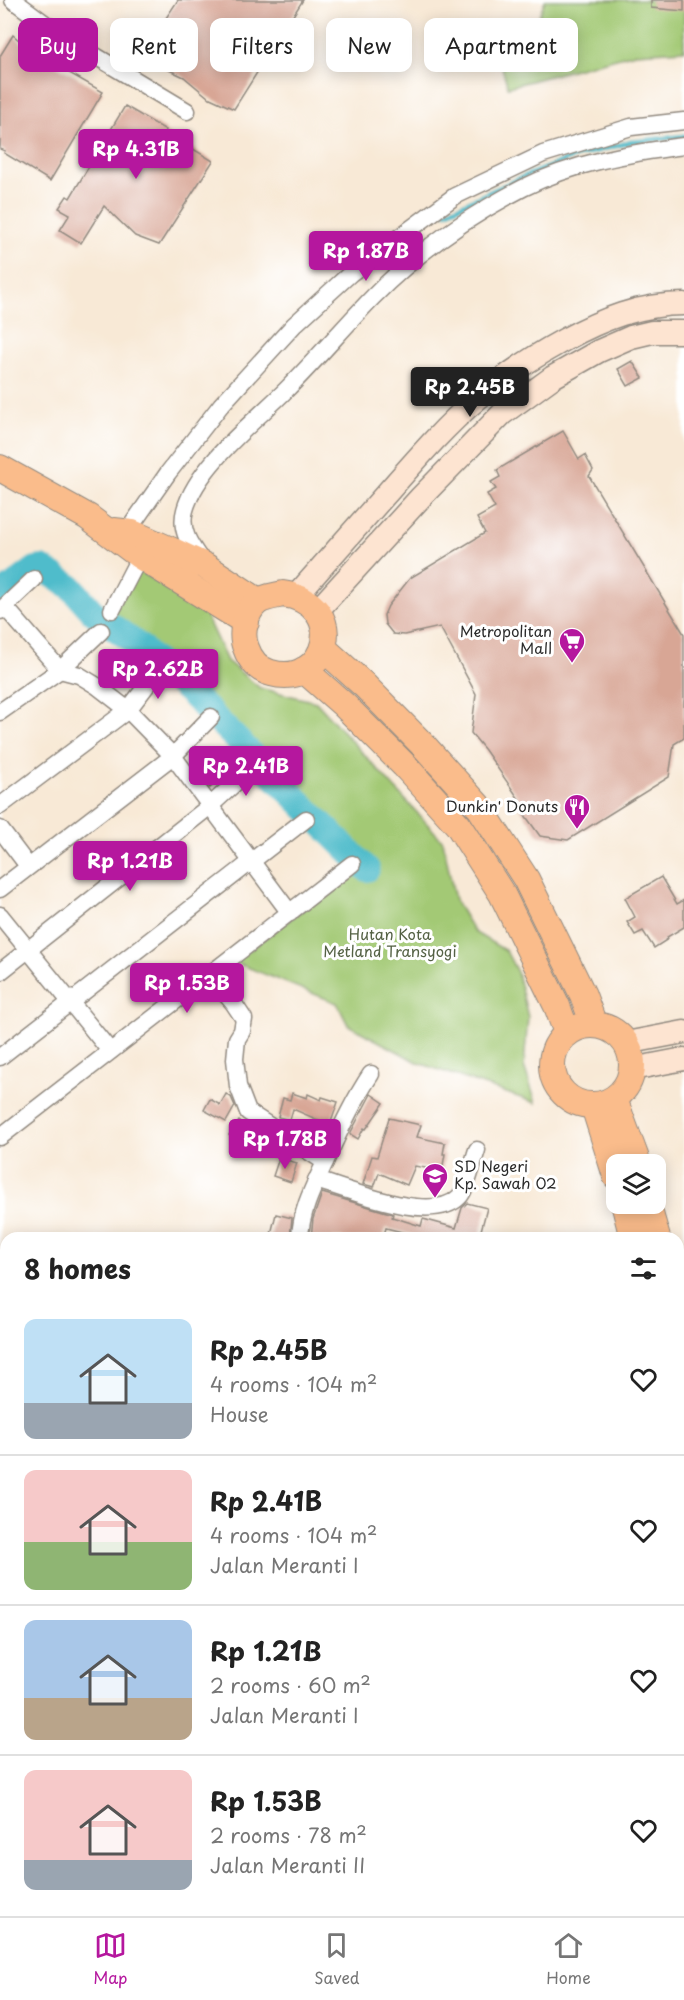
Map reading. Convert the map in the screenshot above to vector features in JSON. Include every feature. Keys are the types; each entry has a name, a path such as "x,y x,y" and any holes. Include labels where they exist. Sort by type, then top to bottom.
{"main road":[{"path":"0,468 252,612"},
{"path":"124,540 205,566 252,612"},
{"path":"283,594 296,596 308,602 323,622 325,635 323,648 312,665 304,670 292,675 267,672 256,665 249,655 244,644 243,631 252,612 283,594"},
{"path":"323,648 364,685 424,746 480,808 526,879 583,995 594,1025"},
{"path":"304,670 344,705 404,765 458,825 502,894 557,1006 567,1032"},
{"path":"594,1025 612,1031 626,1043 631,1056 632,1069 626,1086 604,1102 579,1104 566,1097 556,1086 551,1063 553,1051 567,1032 580,1026 594,1025"},
{"path":"604,1102 633,1154"},
{"path":"604,1102 612,1154"},
{"path":"627,1214 631,1232"},
{"path":"650,1214 655,1232"}],"street":[{"path":"13,0 59,34 187,111"},
{"path":"112,610 124,540 168,473 220,405 294,325 351,273 455,196 543,154 631,128 684,121"},
{"path":"205,566 184,532 183,522 188,502 209,466 288,388 375,296 423,252 465,221 524,188 578,166 633,153 684,146"},
{"path":"296,596 416,459 476,400 507,375 538,354 592,324 627,312 665,304 684,304"},
{"path":"317,611 421,497 502,414 553,377 632,337 652,332 684,332"},
{"path":"34,579 2,609 60,670 79,675 97,686 128,710 173,756 290,913"},
{"path":"0,712 60,670 101,631"},
{"path":"0,806 128,710 160,668"},
{"path":"0,889 173,756 211,717"},
{"path":"0,972 210,807 258,762"},
{"path":"0,1057 306,819"},
{"path":"0,829 28,866"},
{"path":"0,1137 352,864"},
{"path":"0,915 110,1051"},
{"path":"219,986 244,1019 242,1031 237,1039 235,1059 238,1086 248,1112 325,1162"},
{"path":"626,1043 684,1032"},
{"path":"632,1069 684,1059"},
{"path":"300,1232 316,1180 349,1108 371,1074"},
{"path":"316,1180 404,1206 430,1208 442,1206 461,1196 477,1150"}],"green space":[{"path":"545,0 684,0 684,50 635,53 578,68 578,18 538,18"},
{"path":"503,72 564,72 508,87"},
{"name":"Hutan Kota Metland Transyogi","path":"139,570 205,614 227,661 260,688 316,702 443,841 455,900 474,932 506,951 517,972 528,1017 524,1066 536,1103 419,1063 348,1025 337,1003 234,962 371,857 109,620"}],"building":[{"path":"178,0 303,0 292,18 210,18 210,72 257,72 234,109 208,97 184,77 173,72 198,72 198,18 166,18"},
{"path":"651,0 684,0 684,11 651,8"},
{"path":"13,35 18,39 18,72 68,72 103,92 50,181 0,149 0,56"},
{"path":"125,106 213,161 159,245 135,236 104,206 81,243 60,230 70,214 59,208 67,196 70,198"},
{"path":"632,361 643,378 628,386 618,369"},
{"name":"Metropolitan Mall","path":"563,431 579,459 585,455 593,470 589,476 684,634 684,738 674,744 669,777 568,840 540,836 517,804 521,802 471,733 476,694 440,627 404,635 393,634 385,624 384,615 388,606 410,578 485,533 477,518 495,508 487,494 496,489 491,482 500,477 497,470"},
{"path":"210,762 222,777 210,788 198,772"},
{"path":"661,877 677,904 684,900 684,927 654,948 643,931 635,935 627,922 635,917 625,898"},
{"path":"292,1093 307,1098 308,1094 321,1100 322,1097 338,1102 330,1125 293,1109 290,1120 278,1117 283,1098 290,1100"},
{"path":"226,1094 231,1097 235,1106 226,1122 204,1110 210,1099 220,1105"},
{"path":"371,1094 384,1103 358,1139 350,1134"},
{"path":"389,1118 421,1125 417,1137 445,1143 442,1171 415,1166 407,1185 379,1173 374,1187 363,1184 372,1156 377,1157"},
{"path":"239,1121 251,1129 241,1143 229,1135"},
{"path":"279,1158 297,1163 291,1182 273,1176"},
{"path":"322,1193 393,1214 392,1217 421,1226 423,1219 456,1228 462,1208 467,1203 487,1208 481,1232 402,1232 386,1228 385,1232 312,1232 313,1219"},
{"path":"276,1214 292,1218 291,1232 272,1232"}],"waterway":[{"path":"446,212 520,178 574,157 631,142 684,136"},
{"path":"0,596 36,569 42,568 71,587 93,612 139,646 193,696 367,869"}],"place":[{"name":"Metropolitan Mall","path":"572,664"},
{"name":"Dunkin' Donuts","path":"577,830"},
{"name":"SD Negeri Kp. Sawah 02","path":"435,1199"}]}
